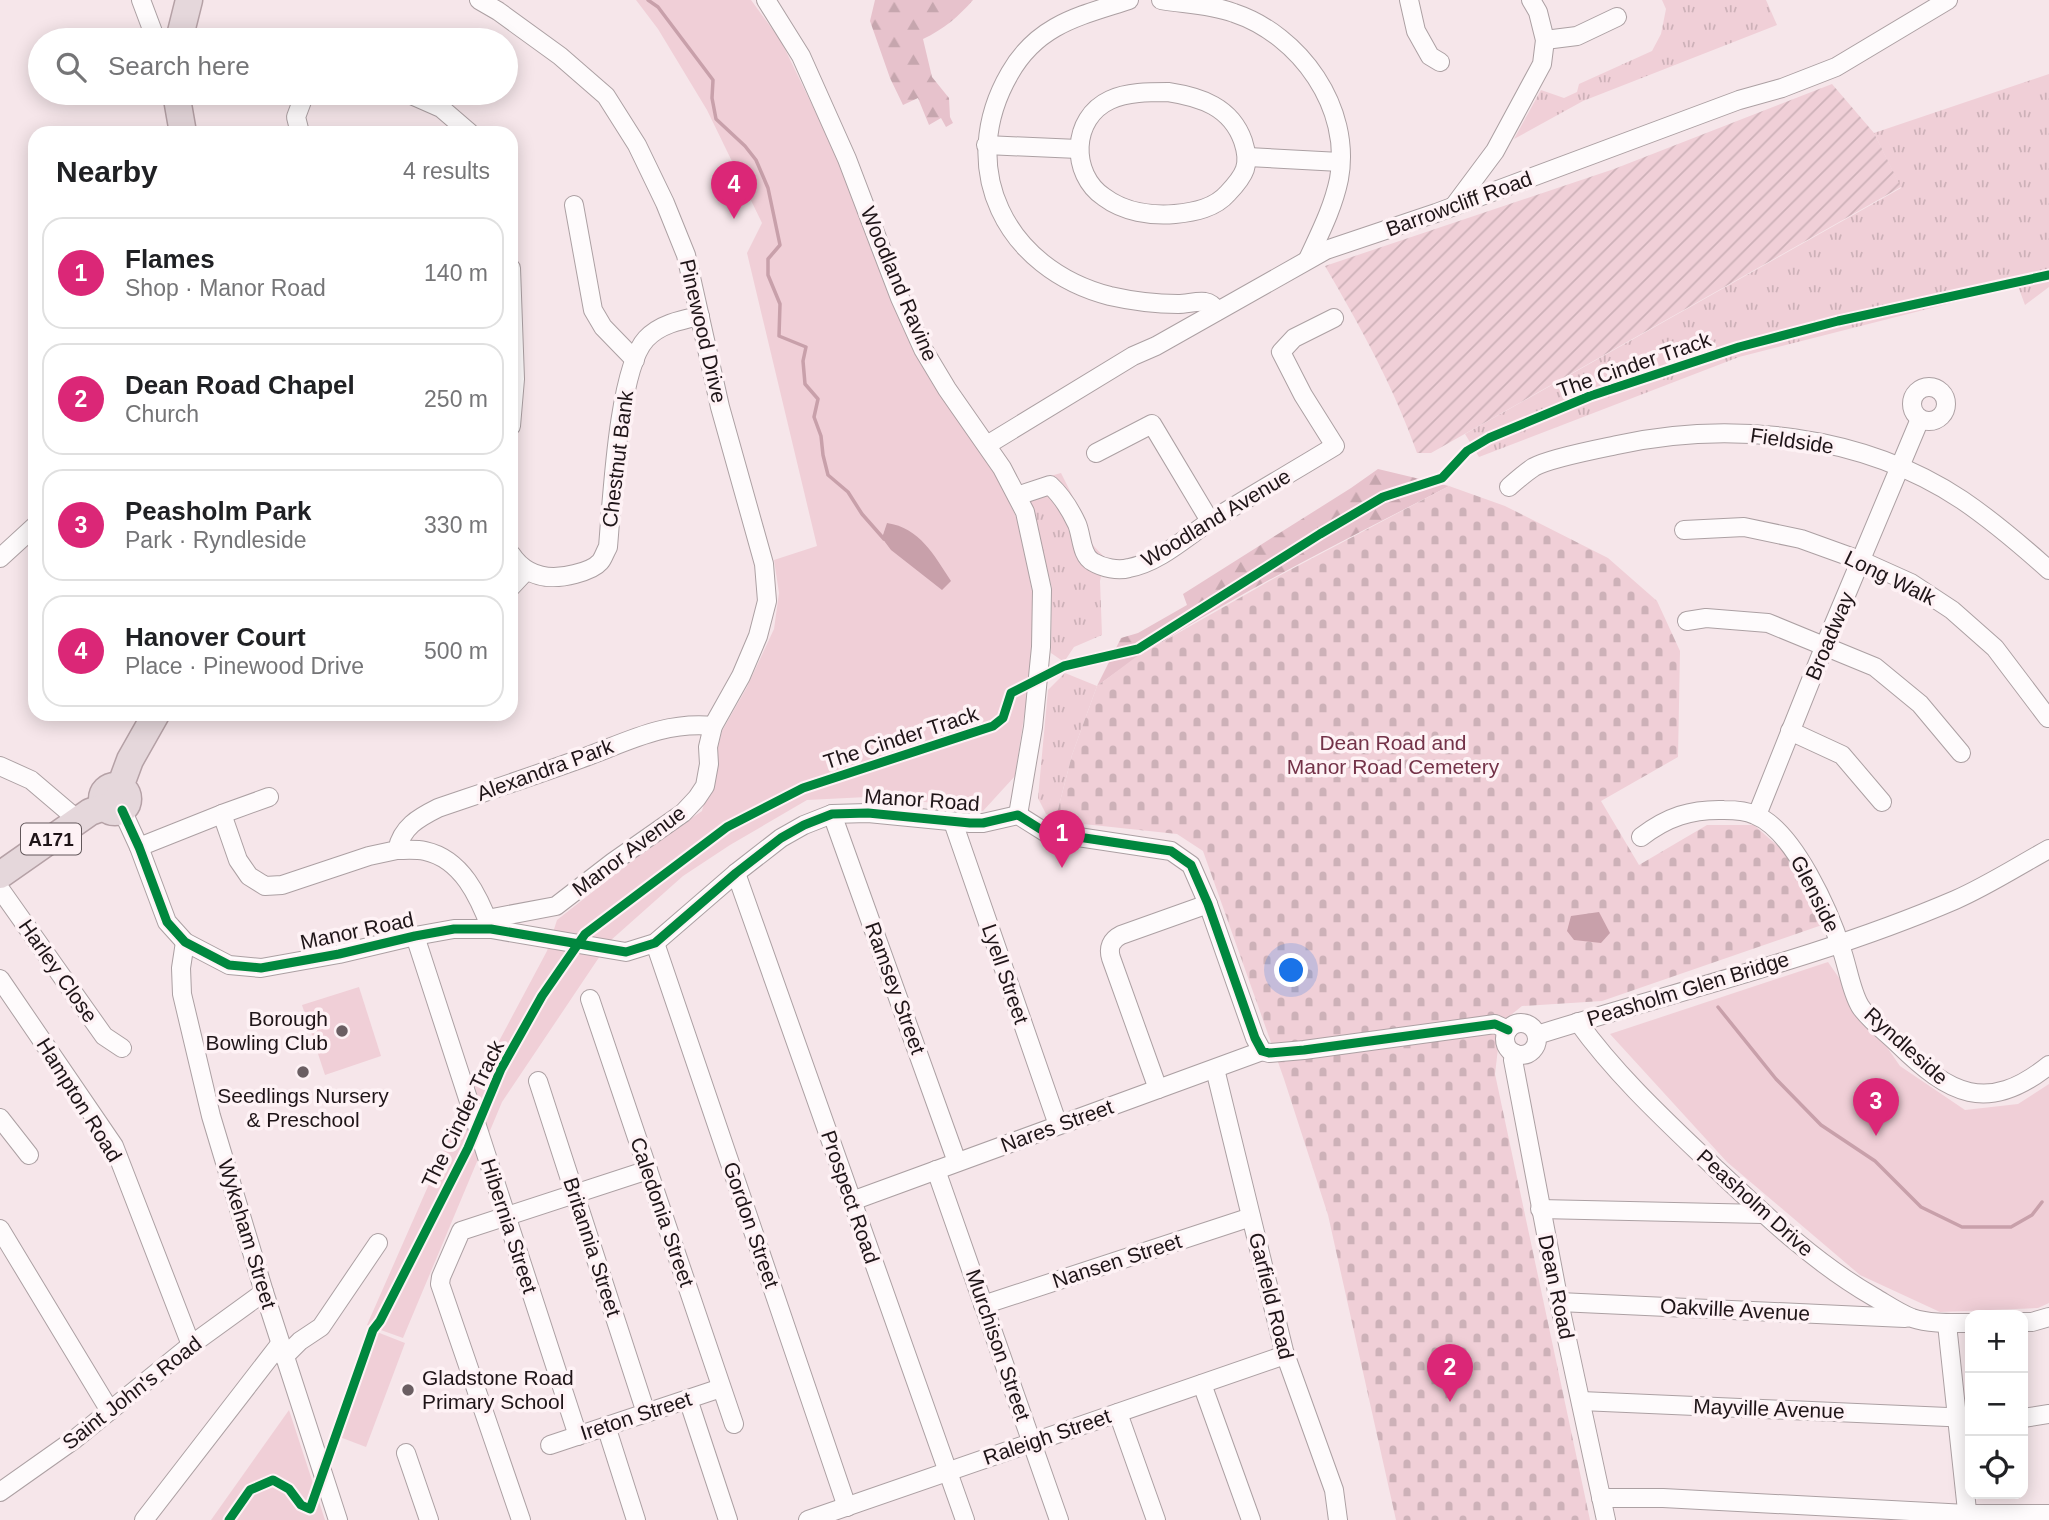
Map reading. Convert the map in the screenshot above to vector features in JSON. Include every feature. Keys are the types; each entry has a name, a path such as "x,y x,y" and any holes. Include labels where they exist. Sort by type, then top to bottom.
{"highway":[{"path":"182,28 189,0"},
{"path":"178,105 182,126"},
{"path":"115,801 130,760 152,721"},
{"name":"A171","path":"0,875 78,820 115,801"}],"street":[{"path":"141,0 152,28"},
{"name":"Pinewood Drive","path":"479,0 560,56 606,96 636,145 665,203 686,255 720,407 767,582 767,601 758,636 741,677 713,726"},
{"name":"Woodland Ravine","path":"766,0 801,56 837,136 900,298 923,349 947,389 987,444 1025,512 1041,590 1041,647 1033,727 1018,815"},
{"path":"1129,0 1063,22 1044,34 1013,68 999,92 991,114 986,166 992,190 1005,221 1022,244 1057,274 1107,295 1132,301 1206,302 1217,311"},
{"path":"1161,0 1198,4 1233,12 1260,24 1281,37 1305,62 1326,94 1338,130 1340,162 1336,193 1308,259"},
{"path":"1409,0 1416,31 1430,56 1440,62"},
{"path":"1454,207 1495,151 1542,64 1545,40 1538,12 1531,0"},
{"name":"Barrowcliff Road","path":"987,444 1133,356 1156,346 1326,250 1454,207 1739,100 1782,88 1836,67 1948,0"},
{"path":"1545,40 1577,36 1617,16"},
{"path":"1168,92 1192,96 1216,105 1231,119 1248,157 1241,180 1220,202 1192,213 1161,215 1123,208 1092,188 1083,170 1078,149 1082,128 1094,110 1110,100 1126,96 1168,92"},
{"path":"298,126 296,117 300,105"},
{"path":"434,105 462,126"},
{"path":"986,145 1078,149"},
{"path":"1248,157 1340,162"},
{"path":"574,205 593,310 603,327 635,360"},
{"name":"Chestnut Bank","path":"526,571 543,577 562,577 581,572 600,562 608,547 624,394 640,346 660,328 699,316"},
{"name":"Woodland Avenue","path":"1017,496 1051,485 1062,496 1078,527 1090,561 1115,569 1128,569 1144,564 1335,446 1303,395 1281,352 1294,338 1334,318"},
{"name":"Broadway","path":"1757,815 1920,419"},
{"path":"1096,453 1152,424 1210,521"},
{"name":"Fieldside","path":"1509,487 1536,466 1635,441 1721,434 1773,434 1850,449 1900,468 1960,498 2007,533 2049,570"},
{"name":"Long Walk","path":"1684,530 1744,527 1801,539 1862,561 1911,583 1952,610 1995,648 2048,718"},
{"path":"0,558 28,532"},
{"path":"518,562 526,571 518,580"},
{"path":"1687,621 1706,618 1768,623 1875,667 1920,704 1961,753"},
{"name":"Alexandra Park","path":"397,850 400,838 414,820 438,808 606,750 641,734 690,724 713,726"},
{"name":"Manor Avenue","path":"489,924 556,906 683,813 705,786 709,764 708,747 713,726"},
{"path":"1790,731 1842,755 1881,802"},
{"path":"0,766 31,780 78,820"},
{"path":"139,848 269,797"},
{"name":"Manor Road","path":"115,801 139,848 167,922 185,942 229,965 261,968 339,954 415,936 489,924 559,942 626,952 655,943 781,838 832,814 868,813 983,823 1018,815"},
{"path":"1641,837 1656,825 1700,809 1730,810 1757,815"},
{"path":"222,814 238,860 249,876 265,886 282,885 369,856 397,850 425,851 447,860 466,878 481,902 489,924"},
{"name":"Ramsey Street","path":"832,814 957,1163"},
{"path":"1018,815 1045,832 1171,851 1191,865 1262,1051 1269,1053 1304,1050 1495,1024 1508,1030"},
{"name":"Glenside","path":"1757,815 1783,836 1797,855 1811,878 1840,943"},
{"name":"Lyell Street","path":"953,822 1058,1125"},
{"name":"Peasholm Glen Bridge","path":"1537,1035 1840,943 1958,899 2049,849"},
{"name":"Prospect Road","path":"736,873 965,1520"},
{"name":"Harley Close","path":"0,889 104,1036 122,1048"},
{"path":"1158,1089 1110,949 1114,940 1121,935 1208,904"},
{"name":"Hibernia Street","path":"415,936 578,1436"},
{"name":"Wykeham Street","path":"185,942 181,968 182,994 211,1116 282,1350 338,1520"},
{"name":"Gordon Street","path":"655,943 847,1507"},
{"name":"Ryndleside","path":"1840,943 1861,1007 1926,1069 1950,1087 1968,1094 1991,1094 2013,1087 2049,1065"},
{"name":"Hampton Road","path":"0,978 114,1146 191,1345"},
{"name":"Caledonia Street","path":"590,999 734,1424"},
{"path":"1525,1022 1532,1026 1538,1041 1530,1052 1524,1055 1514,1054 1506,1044 1508,1030 1512,1025 1525,1022"},
{"name":"Peasholm Drive","path":"1578,1022 1612,1065 1640,1094 1763,1214 1821,1262 1862,1290 1912,1318 1947,1324 1965,1322"},
{"name":"Nares Street","path":"852,1201 1262,1051"},
{"name":"Dean Road","path":"1514,1054 1540,1209 1606,1520"},
{"name":"Garfield Road","path":"1215,1069 1285,1355 1334,1490 1338,1520"},
{"name":"Britannia Street","path":"538,1081 646,1413"},
{"path":"0,1118 29,1155"},
{"path":"520,1520 440,1283 441,1277 461,1231 648,1170"},
{"name":"Murchison Street","path":"936,1170 1059,1520"},
{"path":"1540,1209 1763,1214"},
{"name":"Nansen Street","path":"983,1305 1251,1217"},
{"path":"0,1229 110,1411"},
{"path":"144,1520 282,1350 321,1327 378,1243"},
{"name":"Saint John's Road","path":"0,1492 75,1439 191,1345 264,1292"},
{"name":"Oakville Avenue","path":"1559,1302 1912,1318"},
{"path":"2028,1322 2049,1317"},
{"path":"1947,1324 1963,1417 1968,1517"},
{"name":"Raleigh Street","path":"808,1520 1285,1355"},
{"path":"1202,1384 1251,1520"},
{"name":"Ireton Street","path":"550,1445 721,1388"},
{"path":"688,1399 728,1520"},
{"name":"Mayville Avenue","path":"1581,1401 1963,1417"},
{"path":"1118,1413 1156,1520"},
{"path":"2028,1417 2049,1414"},
{"path":"606,1426 636,1520"},
{"path":"406,1453 429,1520"},
{"path":"1601,1498 1663,1498 1968,1517 2046,1516"}],"green space":[{"path":"636,0 751,0 781,41 831,144 915,354 933,385 966,427 997,474 1019,524 1032,591 1034,650 1015,776 983,811 887,796 807,800 683,876 610,941 502,1102 403,1338 367,1325 458,1118 547,951 557,920 652,845 702,811 722,731 747,687 774,629 779,593 774,560 817,546 747,253 762,223 707,110 658,29"},
{"path":"875,0 973,0 950,22 923,39 932,77 949,98 953,123 946,127 941,118 929,125 918,98 903,105 890,78 870,21"},
{"path":"1662,0 1766,0 1777,25 1583,101 1514,139 1541,90 1564,98 1577,92 1579,84 1652,51 1661,34 1666,9"},
{"path":"2049,74 2049,287 2025,305 2018,286 1739,357 1479,457 1465,434 1901,188 1874,133"},
{"path":"1832,84 1874,133 1901,187 1431,453 1417,453 1387,381 1325,266 1614,169"},
{"path":"1378,469 1449,486 1224,605 1097,686 1121,638 1138,633 1187,605 1183,594"},
{"path":"1061,473 1083,517 1091,543 1105,558 1100,581 1102,635 1074,647 1064,662 1051,653 1052,588 1025,483"},
{"name":"Dean Road and Manor Road Cemetery","path":"1449,486 1505,506 1608,558 1657,601 1680,651 1678,757 1601,801 1639,865 1707,825 1754,825 1789,856 1822,925 1602,1001 1522,1006 1501,1023 1495,1074 1590,1520 1396,1520 1328,1215 1284,1079 1203,851 1177,834 1055,821 1072,755 1097,686 1136,657 1273,579"},
{"path":"1065,673 1097,686 1072,755 1055,821 1046,814 1038,798 1048,690"},
{"path":"1828,962 1900,1066 1965,1110 2018,1104 2049,1084 2049,1303 2038,1308 1940,1312 1860,1275 1727,1162 1610,1034"},
{"name":"Borough Bowling Club","path":"359,987 381,1056 325,1075 302,1005"},
{"path":"377,1332 405,1343 366,1447 337,1436"},
{"path":"289,1410 325,1520 211,1520"}],"shaded area":[{"path":"887,523 909,531 925,544 951,581 942,590 891,550 882,538"},
{"path":"1599,912 1610,933 1601,943 1574,940 1567,931 1571,916"}],"waterway":[{"path":"648,0 658,7 713,80 712,98 716,119 756,160 768,188 780,245 768,259 768,275 780,304 779,336 806,347 803,361 805,384 818,399 814,417 821,436 828,475 848,492 862,514 884,539"},
{"path":"1718,1007 1776,1079 1821,1125 1875,1161 1921,1207 1962,1227 2011,1227 2032,1215 2042,1202"}],"cycle path":[{"name":"The Cinder Track","path":"229,1520 250,1490 273,1480 289,1489 301,1505 310,1509 373,1330 468,1148 501,1069 542,996 585,934 727,827 803,788 993,726 1003,718 1011,693 1064,666 1138,649 1383,497 1442,478 1467,451 1489,438 1590,396 1739,347 1838,321 2049,275"},
{"path":"122,810 167,922 185,942 229,965 261,968 454,929 491,929 626,952 655,943 781,838 832,814 868,813 970,823 983,823 1018,815 1045,832 1171,851 1191,865 1262,1051 1269,1053 1304,1050 1495,1024 1508,1030"}],"place":[{"name":"Hanover Court","path":"734,219"},
{"name":"Flames","path":"1062,868"},
{"name":"Borough Bowling Club","path":"342,1031"},
{"name":"Seedlings Nursery & Preschool","path":"303,1072"},
{"name":"Peasholm Park","path":"1876,1136"},
{"name":"Gladstone Road Primary School","path":"408,1390"},
{"name":"Dean Road Chapel","path":"1450,1402"}]}
